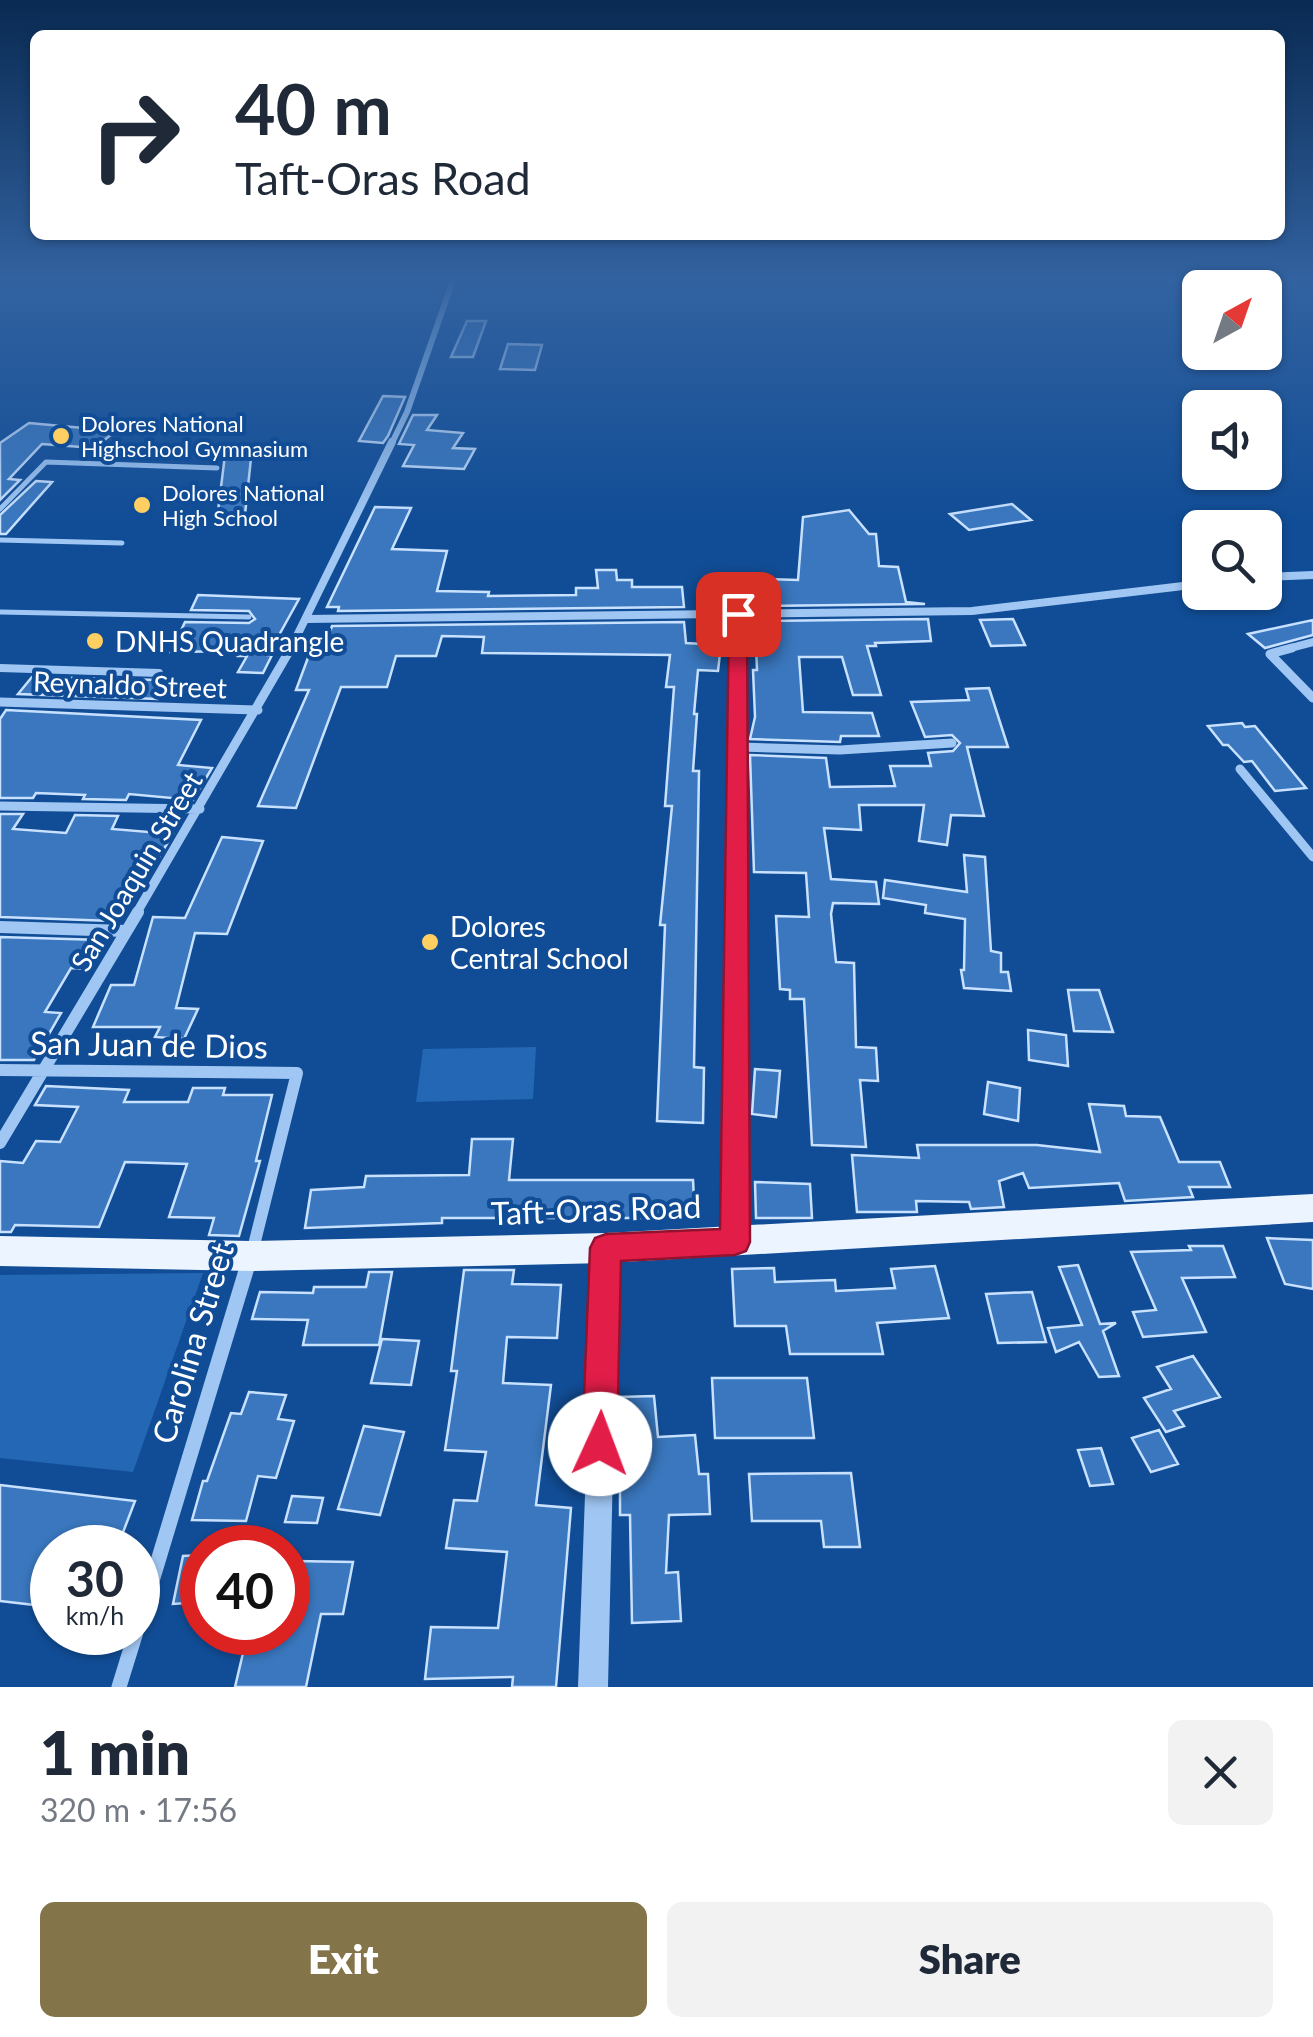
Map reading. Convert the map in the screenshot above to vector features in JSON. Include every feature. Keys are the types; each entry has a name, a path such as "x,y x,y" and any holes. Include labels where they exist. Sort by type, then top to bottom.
{"main road":[{"name":"Taft-Oras Road","path":"0,1251 251,1256 606,1248 1313,1208"}],"street":[{"name":"San Joaquin Street","path":"0,1143 258,710 407,412 425,362"},
{"path":"1282,576 1313,575"},
{"path":"306,619 972,611 1182,586"},
{"path":"735,1242 738,614"},
{"path":"1313,642 1270,654 1313,698"},
{"name":"Reynaldo Street","path":"1,704 258,710"},
{"path":"740,747 840,750 952,742"},
{"path":"1240,769 1313,857"},
{"path":"0,806 200,808"},
{"path":"0,927 126,931"},
{"name":"San Juan de Dios","path":"0,1070 296,1073"},
{"name":"Carolina Street","path":"160,1555 251,1256 296,1073"},
{"path":"593,1687 606,1248"},
{"name":"Carolina Street","path":"119,1687 129,1655"}],"lane":[{"path":"0,508 46,462 217,468"},
{"path":"0,540 122,543"},
{"path":"0,612 249,617"},
{"path":"0,668 158,673"}],"shaded area":[{"path":"536,1047 533,1099 416,1102 423,1049"},
{"path":"203,1273 133,1472 0,1458 0,1275"}],"building":[{"path":"502,362 537,362 535,370 500,369"},
{"path":"383,396 405,397 388,436 383,443 359,441"},
{"path":"413,415 437,415 427,430 463,433 453,448 475,449 464,469 403,466 414,445 399,444"},
{"path":"29,423 116,431 94,448 42,444 9,479 20,480 0,500 0,443"},
{"path":"226,447 252,449 244,524 216,527"},
{"path":"36,481 52,482 6,534 0,534 0,515"},
{"path":"1012,504 1031,520 969,530 950,514"},
{"path":"375,507 411,508 392,549 447,551 437,591 489,592 488,596 576,595 576,588 598,588 596,570 616,570 617,580 632,580 632,587 682,587 684,607 338,611 339,607 327,607"},
{"path":"849,510 869,534 876,534 879,566 898,567 906,602 925,604 754,606 753,589 764,590 766,579 798,580 803,517"},
{"path":"198,595 299,599 268,655 272,655 263,673 238,672 247,656 238,656 240,651 171,652 185,622 249,623 255,619 249,611 191,610"},
{"path":"928,619 931,641 867,646 881,695 853,695 842,657 799,657 803,712 872,713 879,736 841,736 840,742 750,739 755,717 753,670 757,670 755,621"},
{"path":"1013,619 1025,645 991,646 980,620"},
{"path":"1313,620 1313,635 1265,648 1248,634"},
{"path":"684,622 686,643 721,645 718,671 698,670 694,714 693,771 699,771 694,1067 704,1068 703,1123 657,1121 665,925 660,925 672,806 665,806 674,687 666,687 670,655 482,653 484,637 442,636 436,656 396,656 387,687 341,687 296,808 258,806 309,690 296,690 309,655 322,655 332,626"},
{"path":"32,677 159,680 171,677 158,699 18,694"},
{"path":"989,688 1008,747 967,747 984,816 951,815 947,845 919,841 924,805 859,805 861,830 824,828 831,879 876,882 879,904 833,903 831,914 836,962 854,963 856,1047 876,1048 878,1081 860,1080 866,1147 812,1145 804,999 790,999 790,990 780,989 776,916 809,917 806,873 754,872 750,755 826,758 830,787 895,786 890,766 931,766 928,753 953,751 960,743 952,735 925,737 911,702 969,700 966,689"},
{"path":"6,710 201,720 178,765 212,768 193,800 129,794 126,800 83,799 85,795 36,793 33,798 0,798 0,719"},
{"path":"1242,723 1245,727 1255,726 1306,788 1275,791 1252,761 1244,762 1208,726"},
{"path":"0,814 23,814 13,829 66,833 75,815 118,816 112,829 173,834 148,875 135,874 109,915 116,916 113,921 0,917"},
{"path":"222,837 263,841 227,934 195,933 176,1008 198,1009 184,1039 155,1037 160,1027 93,1027 111,985 134,985 153,917 185,918"},
{"path":"964,855 985,857 991,951 1001,953 1001,972 1008,972 1011,991 964,988 961,970 965,919 925,913 926,905 883,898 885,880 967,892"},
{"path":"0,937 101,940 85,969 71,968 45,1012 61,1013 34,1060 0,1060"},
{"path":"1068,990 1099,990 1113,1032 1074,1031"},
{"path":"1028,1030 1066,1035 1068,1066 1029,1060"},
{"path":"755,1069 780,1071 776,1117 752,1114"},
{"path":"988,1082 1020,1088 1018,1121 984,1114"},
{"path":"46,1086 129,1090 124,1102 188,1102 193,1088 225,1088 223,1095 272,1095 256,1161 260,1161 239,1236 209,1235 214,1218 169,1217 187,1164 125,1162 99,1227 15,1225 11,1232 0,1232 0,1161 23,1163 36,1141 60,1142 78,1107 35,1105"},
{"path":"1089,1104 1124,1106 1126,1116 1160,1117 1179,1162 1220,1162 1230,1187 1189,1187 1193,1197 1125,1201 1119,1183 1029,1188 1023,1173 999,1181 1004,1207 971,1209 969,1202 916,1201 917,1212 857,1212 852,1155 919,1158 917,1145 1037,1145 1100,1152"},
{"path":"472,1139 513,1139 509,1180 693,1180 695,1218 442,1218 442,1223 305,1228 311,1190 364,1187 366,1176 469,1175"},
{"path":"755,1182 810,1184 812,1218 756,1218"},
{"path":"1267,1238 1313,1240 1313,1289 1285,1284"},
{"path":"1189,1246 1223,1246 1235,1277 1182,1278 1206,1332 1143,1337 1133,1312 1156,1310 1131,1252 1191,1250"},
{"path":"1078,1265 1100,1324 1116,1323 1103,1331 1119,1376 1099,1377 1079,1342 1056,1352 1048,1328 1082,1325 1059,1267"},
{"path":"935,1266 949,1318 877,1323 883,1354 790,1354 786,1326 735,1326 732,1269 774,1268 775,1282 835,1280 836,1291 895,1288 891,1269"},
{"path":"464,1270 514,1270 512,1284 561,1285 557,1338 507,1337 503,1383 551,1385 536,1505 571,1508 556,1687 512,1687 513,1677 425,1679 431,1627 498,1628 507,1552 446,1548 454,1500 477,1501 486,1452 445,1450 457,1371 451,1371"},
{"path":"369,1272 392,1272 379,1345 303,1345 308,1320 252,1319 260,1292 313,1293 314,1287 366,1287"},
{"path":"1032,1292 1046,1342 998,1343 986,1294"},
{"path":"382,1339 419,1341 411,1385 371,1383"},
{"path":"1193,1356 1220,1397 1174,1411 1184,1426 1166,1432 1144,1398 1171,1389 1157,1367"},
{"path":"712,1378 807,1378 814,1438 715,1438"},
{"path":"249,1392 286,1395 278,1419 294,1421 276,1478 258,1476 246,1521 192,1520 203,1481 207,1481 231,1413 241,1414"},
{"path":"654,1396 658,1437 695,1435 699,1474 708,1474 710,1514 669,1515 666,1573 678,1572 681,1621 632,1623 630,1515 620,1515 620,1475 634,1475 632,1426 620,1426 620,1397"},
{"path":"364,1426 404,1432 380,1515 338,1509"},
{"path":"1159,1430 1178,1464 1151,1472 1132,1438"},
{"path":"1101,1448 1113,1484 1090,1486 1078,1450"},
{"path":"851,1473 860,1547 824,1547 821,1521 752,1521 749,1474"},
{"path":"0,1485 135,1501 126,1525 30,1525 30,1604 0,1601"},
{"path":"292,1496 323,1498 317,1523 285,1522"},
{"path":"310,1561 353,1562 343,1614 321,1614 306,1687 235,1687 243,1655 310,1655"},
{"path":"180,1570 180,1604 173,1604"}],"place":[{"name":"Dolores National Highschool Gymnasium","path":"61,436"},
{"name":"Dolores National High School","path":"142,505"},
{"name":"DNHS Quadrangle","path":"95,641"},
{"name":"Dolores Central School","path":"430,942"}],"route":[{"path":"600,1444 606,1248 735,1242 738,614"}]}
